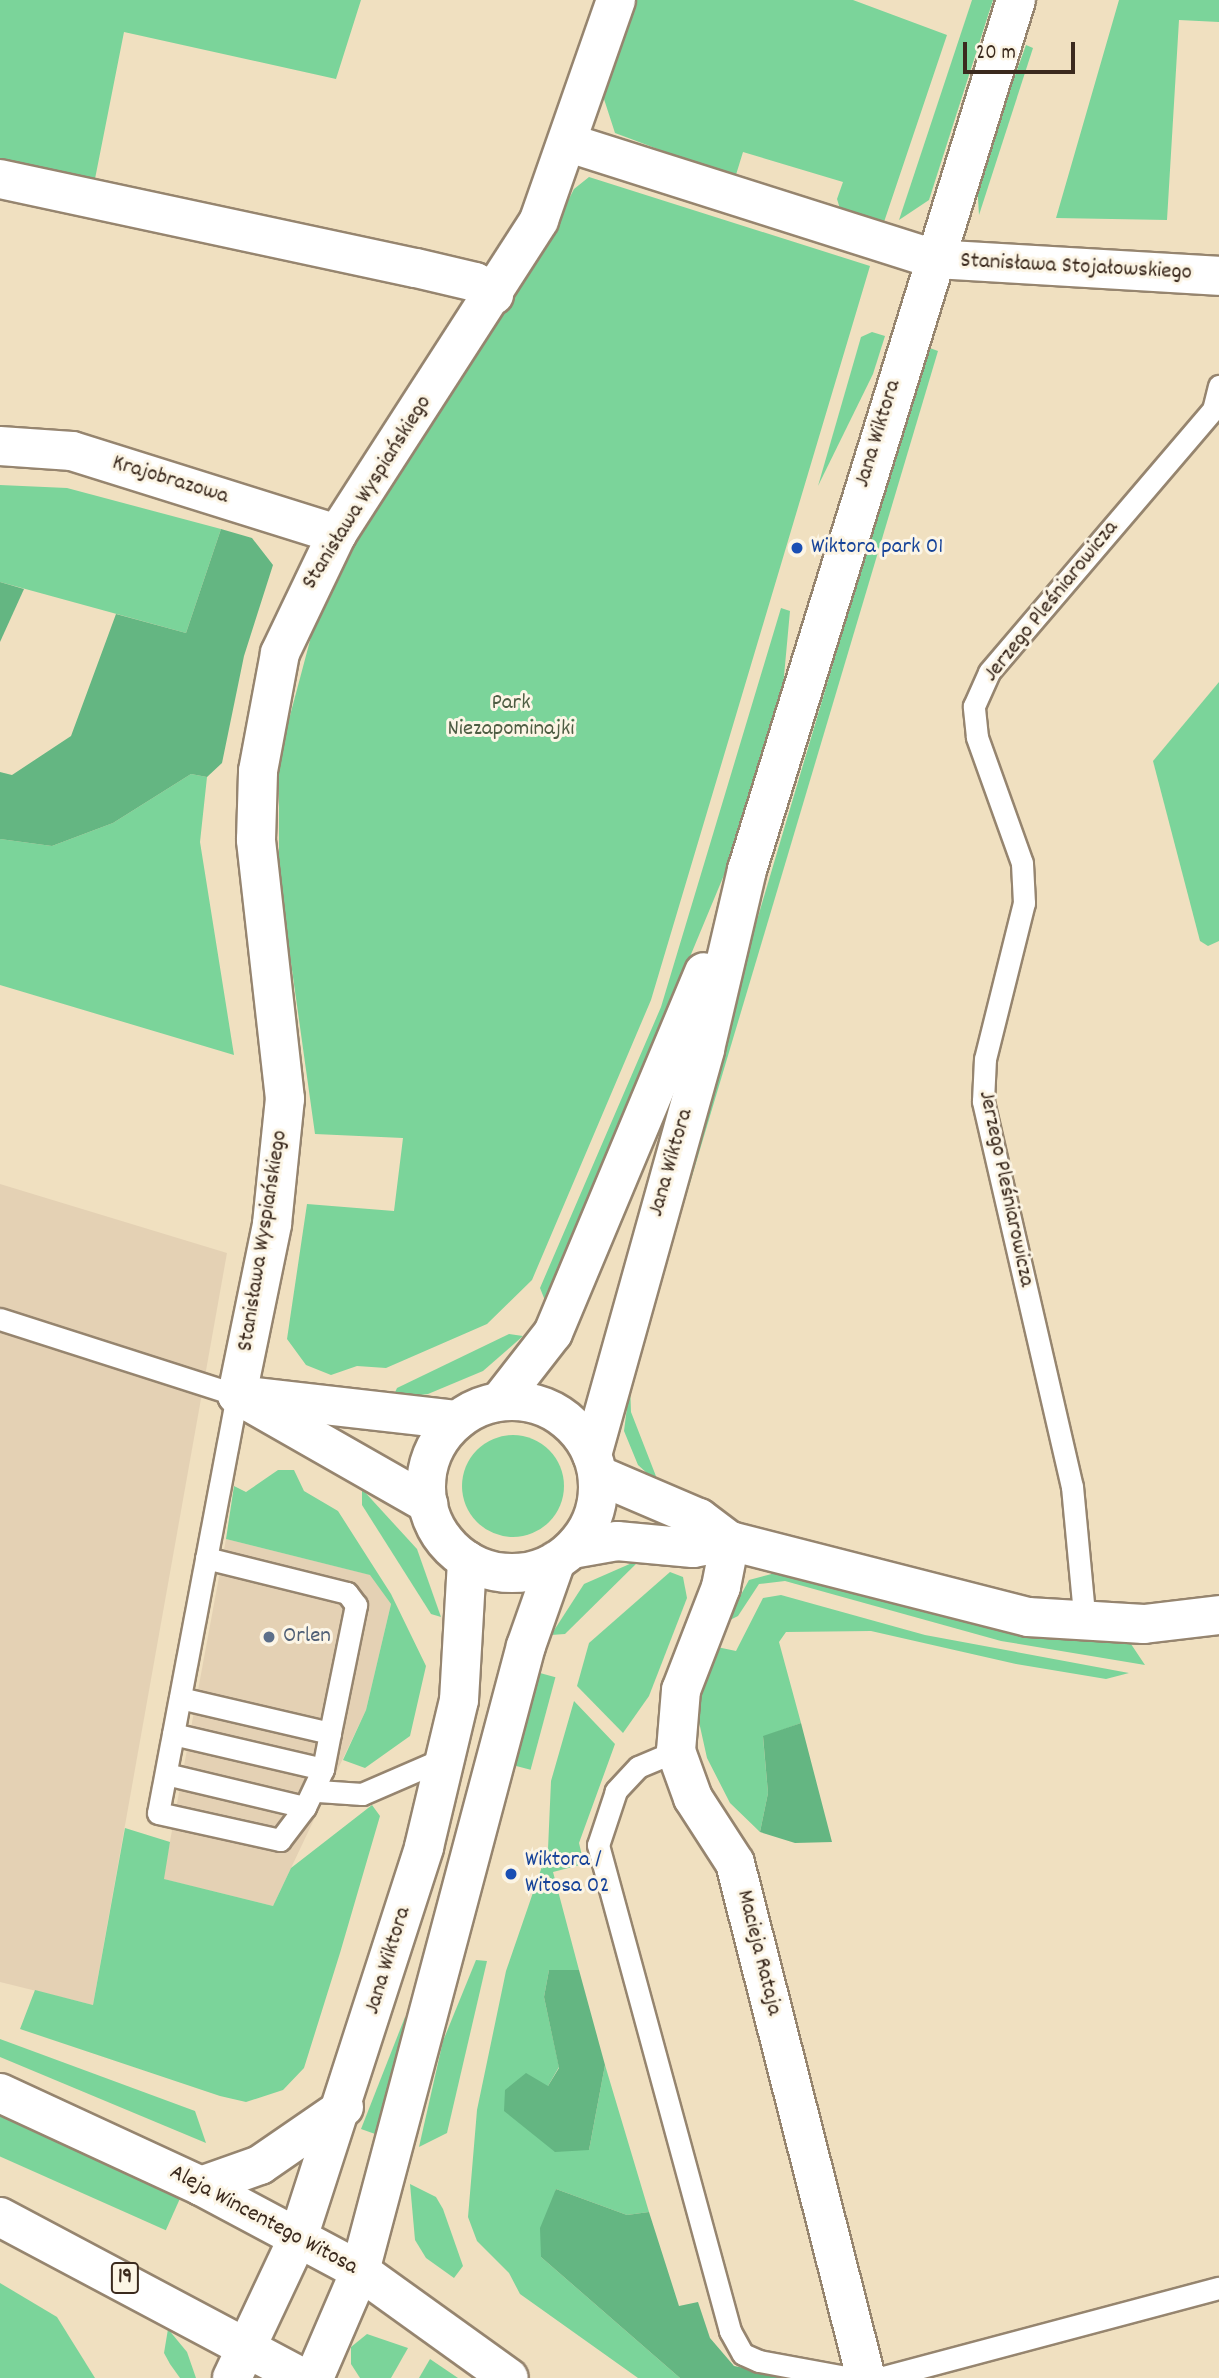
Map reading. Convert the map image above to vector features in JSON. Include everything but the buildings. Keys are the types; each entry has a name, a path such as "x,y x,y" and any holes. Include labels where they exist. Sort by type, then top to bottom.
{"street":[{"name":"Stanisława Wyspiańskiego","path":"237,1395 272,1224 285,1099 256,840 258,772 280,653 337,534 494,295 539,220 569,143 616,0"},
{"name":"Jana Wiktora","path":"595,1465 705,1049 747,870 1016,0"},
{"name":"Stanisława Stojałowskiego","path":"569,143 934,259 1219,276"},
{"path":"0,179 416,268 475,282 494,295"},
{"name":"Krajobrazowa","path":"0,446 72,452 337,534"},
{"name":"Jana Wiktora","path":"500,1401 554,1333 747,870"},
{"path":"237,1395 312,1398 412,1419 458,1420 500,1401 523,1401 555,1412 581,1435 595,1465 594,1515 564,1555 526,1646 360,2272 314,2378"},
{"path":"237,1395 300,1436 428,1504"},
{"path":"458,1420 431,1457 428,1504 449,1545 467,1560 511,1573 617,1541 693,1548 730,1541"},
{"path":"595,1465 699,1518 730,1541 954,1601 1085,1624 1219,1615"},
{"name":"Macieja Rataja","path":"730,1541 721,1587 681,1690 676,1751 693,1798 735,1863 866,2378"},
{"name":"Jana Wiktora","path":"240,2362 298,2238 344,2107 445,1758 466,1636 467,1560"},
{"name":"Aleja Wincentego Witosa","path":"0,2093 201,2186 360,2272 509,2378"},
{"path":"201,2186 260,2165 344,2107"},
{"name":"19","path":"0,2217 240,2362 303,2378"}],"lane":[{"name":"Jerzego Pleśniarowicza","path":"1085,1624 1072,1487 984,1101 985,1059 1024,903 1022,863 977,737 974,706 989,672 1213,411 1219,386"},
{"path":"0,1319 237,1395 206,1558 173,1734 166,1774 158,1813 279,1840 311,1799 323,1769 356,1605 347,1593 206,1558"},
{"path":"180,1698 330,1733"},
{"path":"173,1734 323,1769"},
{"path":"676,1751 638,1767 616,1791 598,1845 730,2331 743,2354 759,2361 850,2378"},
{"path":"166,1774 311,1799 362,1794 445,1758"},
{"path":"880,2378 1219,2288"}],"shaded area":[{"path":"0,1184 227,1253 93,2005 0,1982"},
{"path":"226,1539 371,1575 391,1604 366,1710 273,1906 163,1879"}],"green space":[{"path":"0,0 361,0 336,79 124,32 93,189 0,170"},
{"path":"634,0 853,0 947,35 884,222 841,212 837,199 843,182 743,152 735,178 615,133 603,96"},
{"path":"972,0 993,0 929,200 899,220"},
{"path":"1119,0 1219,0 1219,22 1179,20 1167,220 1056,218"},
{"path":"1026,45 1033,48 979,215 977,181"},
{"name":"Park Niezapominajki","path":"589,177 870,266 651,1000 532,1280 487,1324 386,1368 357,1366 331,1375 306,1365 287,1339 307,1204 394,1211 403,1138 315,1134 279,877 279,757 316,618 347,555 536,264 574,189"},
{"path":"872,332 885,336 873,374 818,486 861,337"},
{"path":"927,347 938,351 642,1344 714,1065"},
{"path":"0,485 67,488 221,529 186,633 0,582"},
{"path":"221,529 252,538 273,565 244,656 222,763 207,777 191,774 113,823 52,846 0,839 0,772 12,775 71,736 116,614 186,633"},
{"path":"0,582 24,589 0,642"},
{"path":"781,608 790,611 783,687 734,851 546,1303 540,1288 661,1007"},
{"path":"1219,682 1219,941 1208,946 1200,941 1153,761"},
{"path":"191,774 207,777 200,842 234,1055 0,985 0,839 52,846 113,823"},
{"path":"509,1334 523,1336 483,1371 428,1394 392,1399 397,1388"},
{"path":"630,1384 631,1412 659,1484 638,1465 624,1431"},
{"path":"513,1435 542,1443 556,1457 564,1486 556,1515 542,1529 513,1537 484,1529 470,1515 462,1486 470,1457 484,1443"},
{"path":"278,1470 294,1470 304,1491 338,1511 391,1594 426,1666 410,1736 365,1768 343,1760 366,1710 391,1604 370,1575 226,1539 234,1486 246,1492"},
{"path":"362,1489 417,1549 441,1617 431,1614 362,1505"},
{"path":"641,1559 565,1634 551,1635 584,1584"},
{"path":"670,1572 683,1577 687,1598 649,1696 623,1733 577,1686 589,1643"},
{"path":"779,1572 982,1624 1131,1644 1145,1665 1001,1641 785,1581 759,1584 738,1616 726,1622 749,1580"},
{"path":"781,1595 925,1635 1129,1673 1106,1679 1016,1664 871,1631 786,1632 779,1642 801,1723 763,1737 768,1793 760,1832 730,1803 707,1758 695,1704 717,1647 736,1651 763,1598"},
{"path":"540,1673 555,1677 531,1770 515,1766"},
{"path":"574,1701 615,1744 579,1843 584,1864 553,1872 579,1970 549,1970 544,1997 559,2067 548,2086 589,2150 605,2065 649,2212 627,2215 556,2189 541,2257 680,2378 638,2378 520,2294 509,2273 477,2241 468,2217 477,2110 506,1971 548,1849 551,1781"},
{"path":"801,1723 832,1842 795,1843 760,1832 768,1793 763,1736"},
{"path":"372,1805 380,1816 340,1953 304,2068 283,2090 246,2102 220,2096 20,2029 35,1990 93,2005 125,1828 170,1842 164,1879 273,1906 291,1868"},
{"path":"476,1960 487,1961 447,2133 419,2147 443,2041"},
{"path":"549,1970 579,1970 605,2065 589,2150 555,2152 504,2111 505,2090 526,2073 548,2086 559,2068 544,1997"},
{"path":"405,2017 406,2020 378,2135 361,2129"},
{"path":"0,2039 195,2111 206,2143 0,2057"},
{"path":"0,2116 181,2197 166,2230 0,2157"},
{"path":"410,2184 436,2197 443,2209 463,2266 454,2278 426,2258 415,2240"},
{"path":"556,2189 627,2215 649,2212 679,2306 698,2302 710,2338 734,2366 798,2378 680,2378 541,2257 540,2228"},
{"path":"0,2283 57,2317 95,2378 0,2378"},
{"path":"168,2329 187,2352 196,2378 180,2378 170,2364 164,2353"},
{"path":"367,2334 408,2348 391,2378 360,2378 351,2364 351,2347"},
{"path":"430,2359 458,2378 419,2378"}],"place":[{"name":"Wiktora park 01","path":"797,548"},
{"name":"Orlen","path":"269,1637"},
{"name":"Wiktora / Witosa 02","path":"511,1874"}]}
